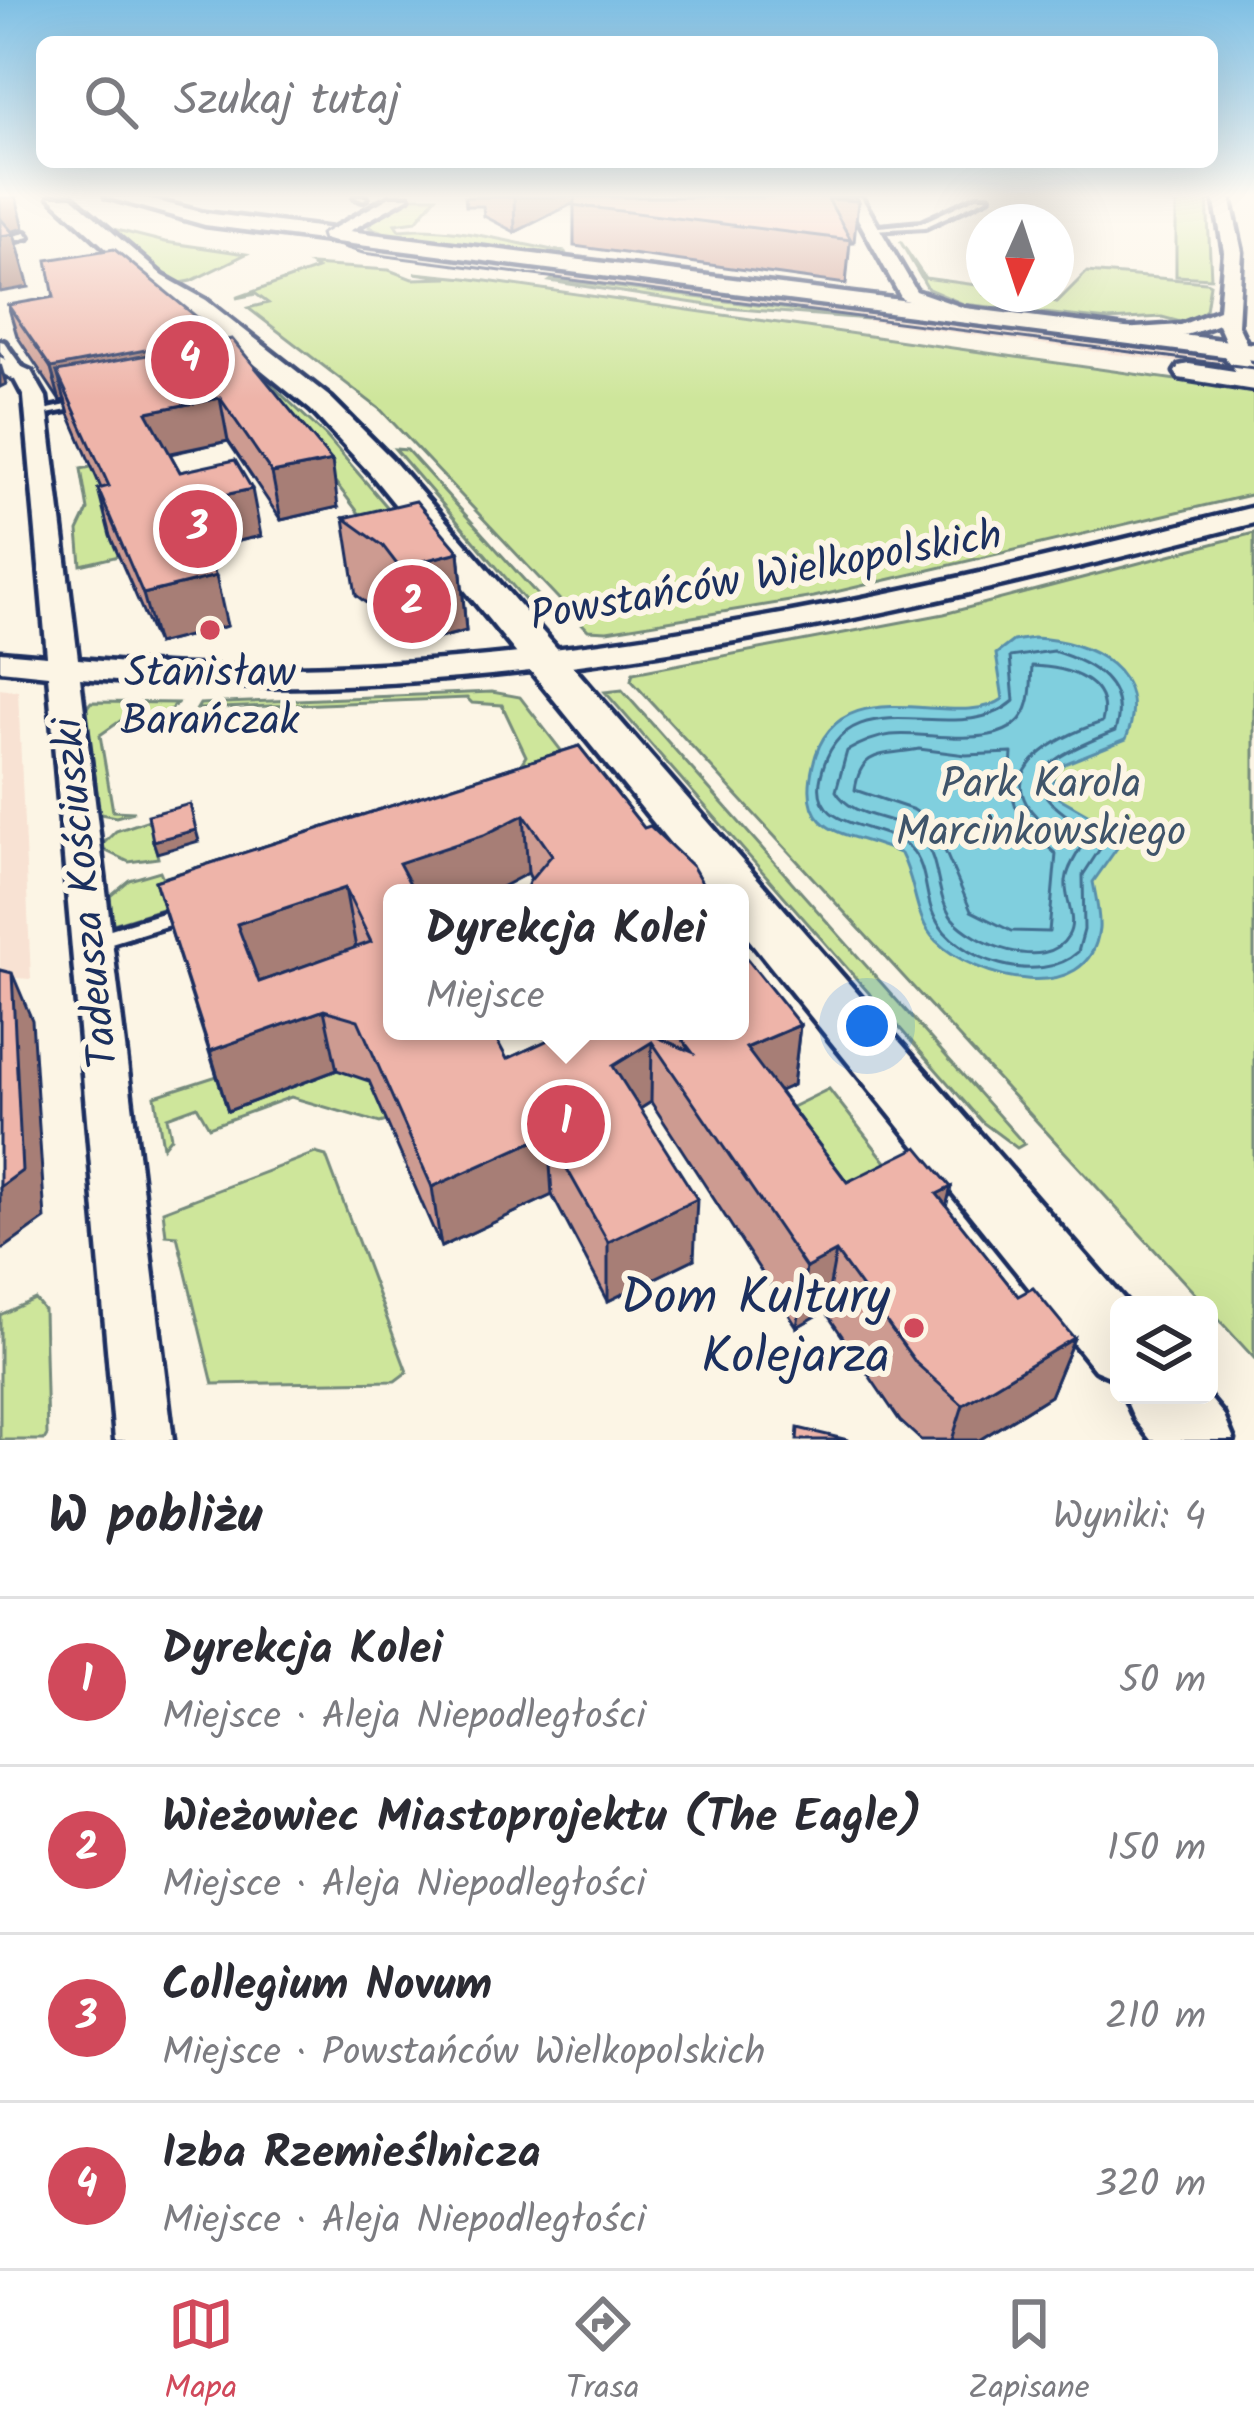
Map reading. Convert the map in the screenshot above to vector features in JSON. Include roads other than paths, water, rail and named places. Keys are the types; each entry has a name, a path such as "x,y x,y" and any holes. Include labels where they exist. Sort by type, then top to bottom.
{"street":[{"path":"135,264 173,294 197,305 251,355 321,404 380,465 546,663 627,772 732,884"},
{"path":"515,264 799,313 1247,364"},
{"path":"892,264 909,295 940,309 1109,348 1184,331 1230,313"},
{"path":"1232,264 1229,329 1247,364"},
{"path":"799,313 1006,323"},
{"path":"0,363 23,376"},
{"path":"1171,370 1247,364"},
{"name":"Tadeusza Kościuszki","path":"23,376 37,413 144,1440"},
{"name":"Powstańców Wielkopolskich","path":"0,662 64,670 250,677 546,663 854,611 1254,515"},
{"path":"749,904 1110,1335"},
{"path":"1167,1404 1197,1440"}],"lane":[{"path":"0,344 23,376"},
{"path":"37,413 102,401"},
{"path":"94,941 218,902"}],"water":[{"path":"1033,638 1076,645 1111,664 1131,695 1132,716 1126,739 1064,764 1053,775 1056,796 1110,827 1118,836 1117,848 1093,882 1099,929 1091,954 1075,970 1053,978 1028,979 976,966 936,941 923,922 901,854 833,830 813,808 810,790 813,765 826,734 846,716 899,706 982,707 1003,699 996,654 1013,641"}],"tram line":[{"path":"450,264 1254,368"}],"place":[{"name":"Izba Rzemieślnicza","path":"190,360"},
{"name":"Collegium Novum","path":"198,529"},
{"name":"Wieżowiec Miastoprojektu (The Eagle)","path":"412,604"},
{"name":"Stanisław Barańczak","path":"210,630"},
{"name":"Dyrekcja Kolei","path":"566,1124"},
{"name":"Dom Kultury Kolejarza","path":"914,1328"}],"park label":[{"name":"Park Karola Marcinkowskiego","path":"1041,809"}]}
